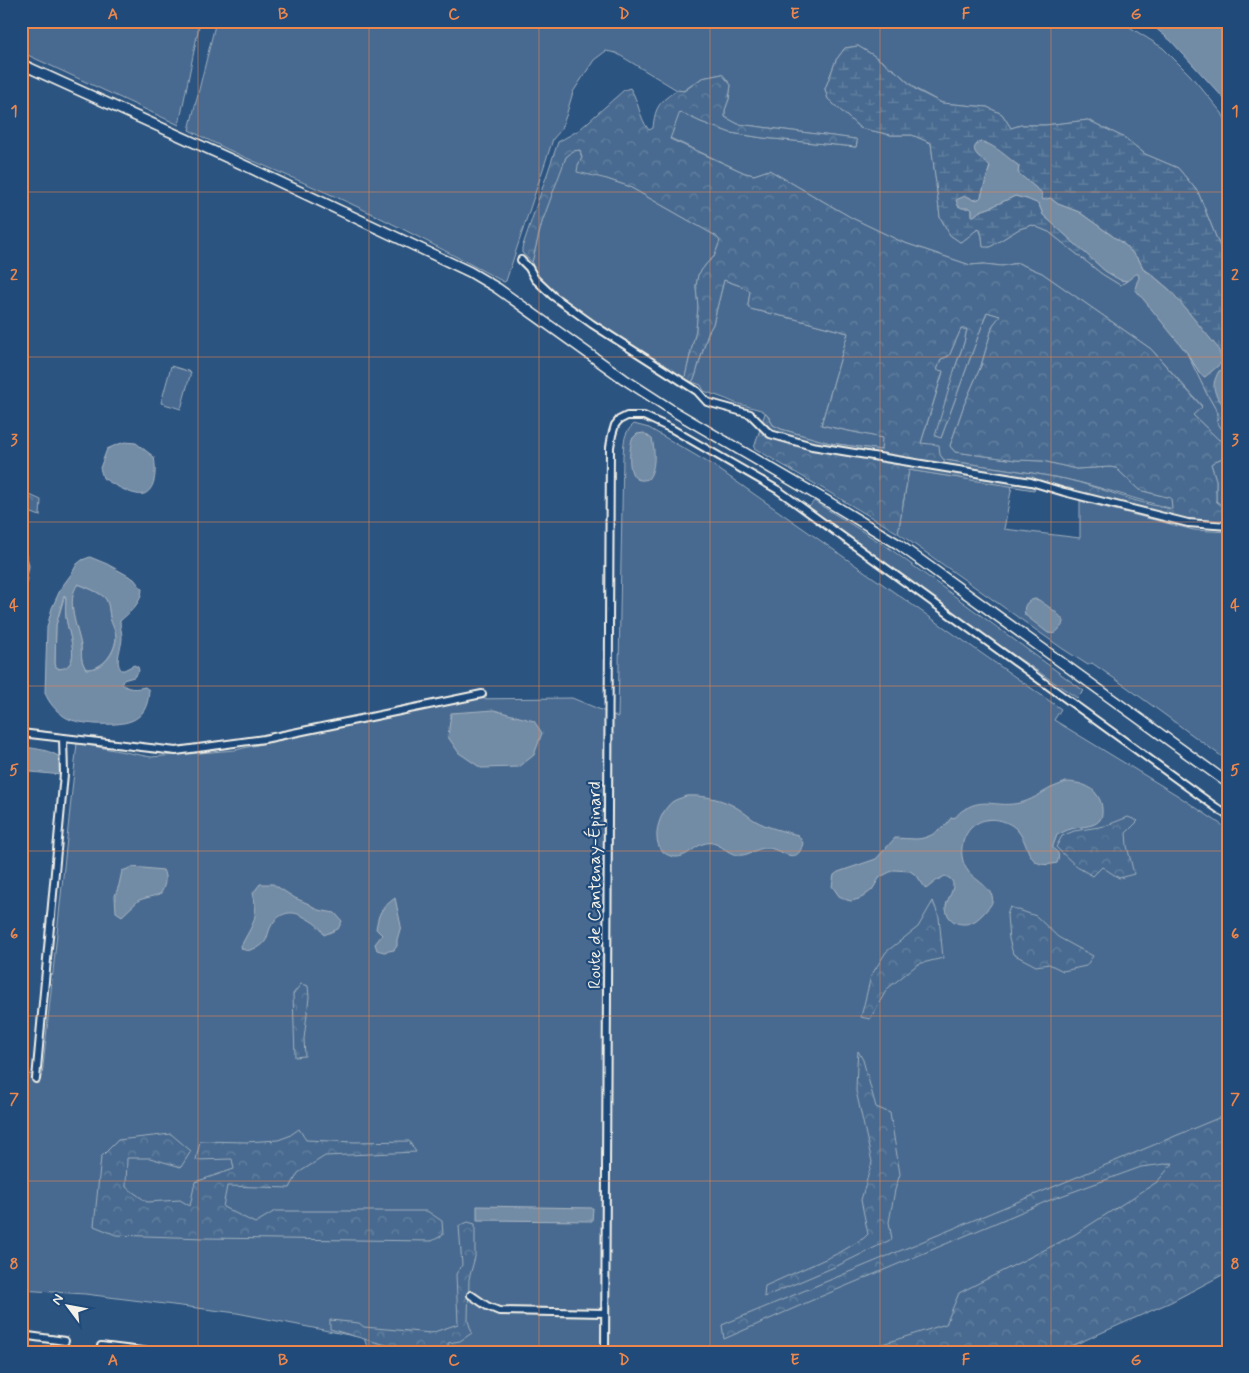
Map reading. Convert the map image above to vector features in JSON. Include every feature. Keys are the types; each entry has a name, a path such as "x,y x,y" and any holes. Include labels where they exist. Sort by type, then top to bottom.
{"main road":[{"path":"21,64 248,167 470,272 497,288 624,379 675,412 898,544 1228,783"}],"street":[{"path":"521,260 529,268 535,279 553,296 592,324 697,390 707,402 750,414 770,434 812,446 1031,482 1188,523 1228,526"},
{"name":"Route de Cantenay-Épinard","path":"605,1352 610,732 610,447 615,425 619,420 627,416 644,416 672,429 778,490 1228,816"},
{"path":"21,733 176,751 264,739 482,694"},
{"path":"36,1078 64,774 63,738"},
{"path":"471,1295 487,1306 499,1311 606,1313"},
{"path":"21,1335 65,1341"},
{"path":"101,1346 150,1352"}],"green space":[{"path":"21,21 200,21 179,125 21,52"},
{"path":"216,21 1120,21 1163,48 1190,75 1222,113 1228,125 1228,267 1198,192 1178,168 1145,154 1125,138 1088,120 1045,125 1021,125 1011,128 1002,114 987,107 942,103 916,89 898,73 858,46 845,48 836,60 825,89 828,99 860,128 891,135 912,135 931,143 940,217 950,235 960,242 979,228 983,246 990,247 1019,229 1032,225 1049,232 1102,274 1120,285 1127,281 1120,280 1105,271 1043,215 1039,204 1034,201 1015,196 980,211 974,216 972,216 970,208 958,206 956,200 965,196 973,200 981,197 990,166 976,153 975,148 977,143 985,142 1019,166 1018,173 1041,192 1043,200 1050,198 1058,204 1079,212 1125,245 1139,260 1144,270 1171,291 1218,348 1222,361 1205,377 1189,357 1218,413 1217,422 1228,433 1228,441 1219,440 1193,415 1202,406 1151,349 1042,273 1018,263 1002,266 970,265 902,242 852,218 769,170 754,175 745,173 670,138 679,112 731,133 856,147 857,142 855,139 738,124 725,117 731,85 722,74 702,78 683,91 677,90 616,53 606,51 594,60 573,92 560,131 553,139 506,281 504,282 365,211 189,130"},
{"path":"858,46 898,73 916,90 942,103 987,107 1002,114 1011,128 1021,125 1045,125 1088,120 1125,138 1145,154 1178,168 1198,192 1228,267 1228,433 1217,422 1218,413 1187,353 1201,375 1171,291 1144,270 1139,260 1125,245 1079,212 1058,204 1050,198 1043,201 1036,188 1017,173 1019,166 985,142 977,143 976,147 977,154 990,166 981,197 973,200 969,197 962,208 970,208 974,216 980,211 1015,196 1039,204 1043,215 1120,280 1127,281 1120,285 1102,274 1049,232 1032,225 1019,229 990,247 983,247 979,228 960,242 950,235 940,217 931,143 912,135 891,135 860,128 828,99 825,89 836,60 845,48"},
{"path":"722,74 731,85 725,117 738,124 856,139 856,147 731,133 680,112 670,139 745,173 754,175 769,170 852,218 902,242 970,265 1002,266 1018,263 1042,273 1151,349 1202,407 1193,415 1219,440 1228,441 1228,456 1211,464 1216,480 1216,501 1222,506 1228,506 1228,523 1174,518 1037,483 1034,490 909,470 898,533 754,448 765,413 773,425 781,429 830,443 881,450 882,438 821,425 848,333 750,309 748,305 750,291 724,280 713,324 708,333 695,377 692,382 682,378 685,377 696,330 698,307 696,286 698,275 714,257 720,241 716,236 628,186 577,172 582,158 580,150 573,151 566,157 542,222 532,262 522,253 522,248 558,142 579,130 624,90 630,88 649,130 653,128 657,110 666,98 677,90 684,91 702,78","holes":["987,312 1000,316 993,325 981,366 964,405 950,446 955,452 1016,460 1043,461 1076,469 1116,468 1139,490 1171,498 1172,509 1159,507 1065,479 944,460 940,455 939,445 921,443 943,371 937,370 941,359 949,356 961,329 967,329 935,436 941,438"]},
{"path":"580,150 582,158 578,165 607,179 628,186 716,236 720,241 714,257 698,275 696,286 698,307 696,330 685,377 682,378 593,323 560,298 534,272 532,262 542,222 558,176 566,157 573,151"},
{"path":"724,280 750,291 748,305 750,309 848,333 821,425 883,438 881,450 830,443 781,429 773,425 767,414 761,410 735,403 704,391 701,385 692,382 708,333 713,324"},
{"path":"987,312 1001,316 993,325 981,366 964,405 950,446 955,452 1016,460 1043,461 1076,469 1116,468 1139,490 1171,498 1173,509 1065,479 944,460 940,455 921,443 943,372 937,370 941,359 949,356 961,329 967,329 955,368 941,438"},
{"path":"171,366 191,372 181,409 161,403"},
{"path":"634,424 649,428 714,466 1061,709 1054,720 1177,795 1228,829 1228,1247 1029,1352 369,1352 364,1338 237,1313 85,1294 21,1290 21,1073 42,1076 77,743 151,757 235,750 461,699 572,698 618,717 623,456 626,435"},
{"path":"1228,456 1228,506 1222,506 1216,501 1216,480 1211,464"},
{"path":"909,470 1012,486 1004,529 1080,538 1080,501 1194,530 1228,532 1228,761 1092,663 1088,665 1063,649 898,533"},
{"path":"21,491 41,500 40,516 21,509"},
{"path":"814,501 889,548 1084,691 1077,698 967,623 809,507"},
{"path":"77,584 105,598 116,634 115,645 110,656 102,664 92,669 86,669 83,663 81,646 73,615 72,599"},
{"path":"65,595 66,617 73,650 71,662 67,667 61,669 56,667 55,663 56,625"},
{"path":"1128,817 1138,821 1126,833 1127,846 1134,874 1119,878 1102,867 1093,876 1077,867 1056,847 1062,836 1074,831 1105,826"},
{"path":"933,901 939,917 943,958 918,964 887,989 870,1019 861,1017 871,976 886,952 918,927"},
{"path":"1010,907 1036,916 1058,937 1093,956 1086,966 1063,971 1049,964 1036,966 1013,954 1009,939 1007,915"},
{"path":"301,984 308,986 309,997 304,1039 305,1056 295,1057 293,994"},
{"path":"858,1051 863,1060 876,1107 890,1113 900,1174 889,1222 892,1239 839,1265 764,1297 765,1286 839,1253 868,1234 861,1200 872,1162 856,1091"},
{"path":"1228,1114 1228,1272 1171,1302 1058,1352 857,1352 946,1324 959,1293 1074,1235 1157,1182 1173,1163 1141,1167 1050,1200 724,1339 722,1325"},
{"path":"299,1129 306,1140 355,1142 409,1141 416,1152 325,1156 298,1173 290,1188 227,1186 223,1207 255,1223 275,1211 427,1211 442,1221 443,1235 432,1241 204,1238 116,1235 94,1226 101,1157 118,1140 171,1134 191,1151 181,1167 150,1158 127,1158 126,1187 147,1202 180,1200 190,1206 195,1182 234,1169 232,1159 196,1160 200,1141 246,1142 278,1140 289,1136"},
{"path":"468,1222 475,1224 475,1257 469,1279 468,1321 472,1333 460,1341 448,1343 449,1351 414,1352 330,1329 330,1320 359,1323 364,1327 431,1333 458,1324 456,1274 462,1265 459,1226"}],"shaded area":[{"path":"1147,21 1228,21 1228,103 1171,41"},
{"path":"980,142 995,148 1019,166 1018,173 1041,192 1043,200 1050,198 1058,204 1079,212 1125,245 1139,260 1144,270 1171,291 1218,348 1222,361 1219,365 1205,377 1201,375 1187,353 1135,289 1139,278 1138,274 1127,281 1120,280 1105,271 1043,215 1039,204 1015,196 980,211 974,216 972,216 970,208 958,206 956,200 965,196 973,200 981,197 990,166 975,152 976,145"},
{"path":"1226,369 1228,371 1228,412 1217,397 1214,388 1219,371"},
{"path":"644,433 652,439 654,460 651,475 648,479 641,480 635,478 632,473 630,451 632,439 637,434"},
{"path":"125,442 136,443 154,457 155,472 153,483 151,488 144,494 128,492 103,478 100,468 107,449"},
{"path":"21,547 27,556 29,566 21,613"},
{"path":"90,557 107,564 134,579 142,589 140,599 120,621 122,642 118,662 121,670 134,665 138,667 139,671 134,677 123,680 122,684 133,689 145,687 149,690 148,702 139,716 124,723 95,724 72,720 56,709 45,693 47,627 52,608 61,588 77,564","holes":["78,584 105,598 116,634 115,645 110,656 102,664 92,669 86,669 83,663 72,606 74,591","64,595 66,597 66,617 72,655 71,662 67,667 59,669 55,663 56,625"]},
{"path":"1035,599 1053,610 1062,619 1062,625 1055,633 1048,633 1025,615 1024,609 1026,604"},
{"path":"494,710 534,721 542,733 534,755 519,767 481,768 459,753 448,737 451,713"},
{"path":"25,747 39,749 61,758 62,775 21,771 21,751"},
{"path":"1066,782 1083,785 1091,789 1099,798 1102,815 1100,820 1092,825 1069,829 1057,835 1053,848 1058,854 1057,863 1047,865 1034,861 1018,831 1009,824 999,820 981,821 967,833 962,846 962,859 971,875 992,896 990,906 973,922 956,923 947,914 946,906 953,884 945,876 926,889 917,876 910,871 894,870 880,877 872,890 863,897 851,901 839,896 832,886 834,875 876,859 895,838 921,839 936,833 951,818 956,817 961,811 972,806 985,803 1011,804 1023,802"},
{"path":"686,796 721,800 759,823 798,835 803,843 800,851 797,855 792,856 766,848 744,855 737,855 714,843 706,843 683,856 675,857 666,854 660,848 657,841 657,832 662,815 672,802"},
{"path":"133,867 163,870 165,876 164,886 160,894 139,900 122,916 116,912 115,896 122,871"},
{"path":"260,884 273,884 318,910 335,913 342,921 338,929 324,935 318,927 300,915 287,913 276,919 263,944 249,950 242,949 241,946 254,921 255,902 253,893"},
{"path":"395,898 401,926 397,946 394,950 384,952 377,950 375,944 382,935 376,929 377,923 381,911"},
{"path":"477,1206 593,1208 592,1221 477,1220"}]}
